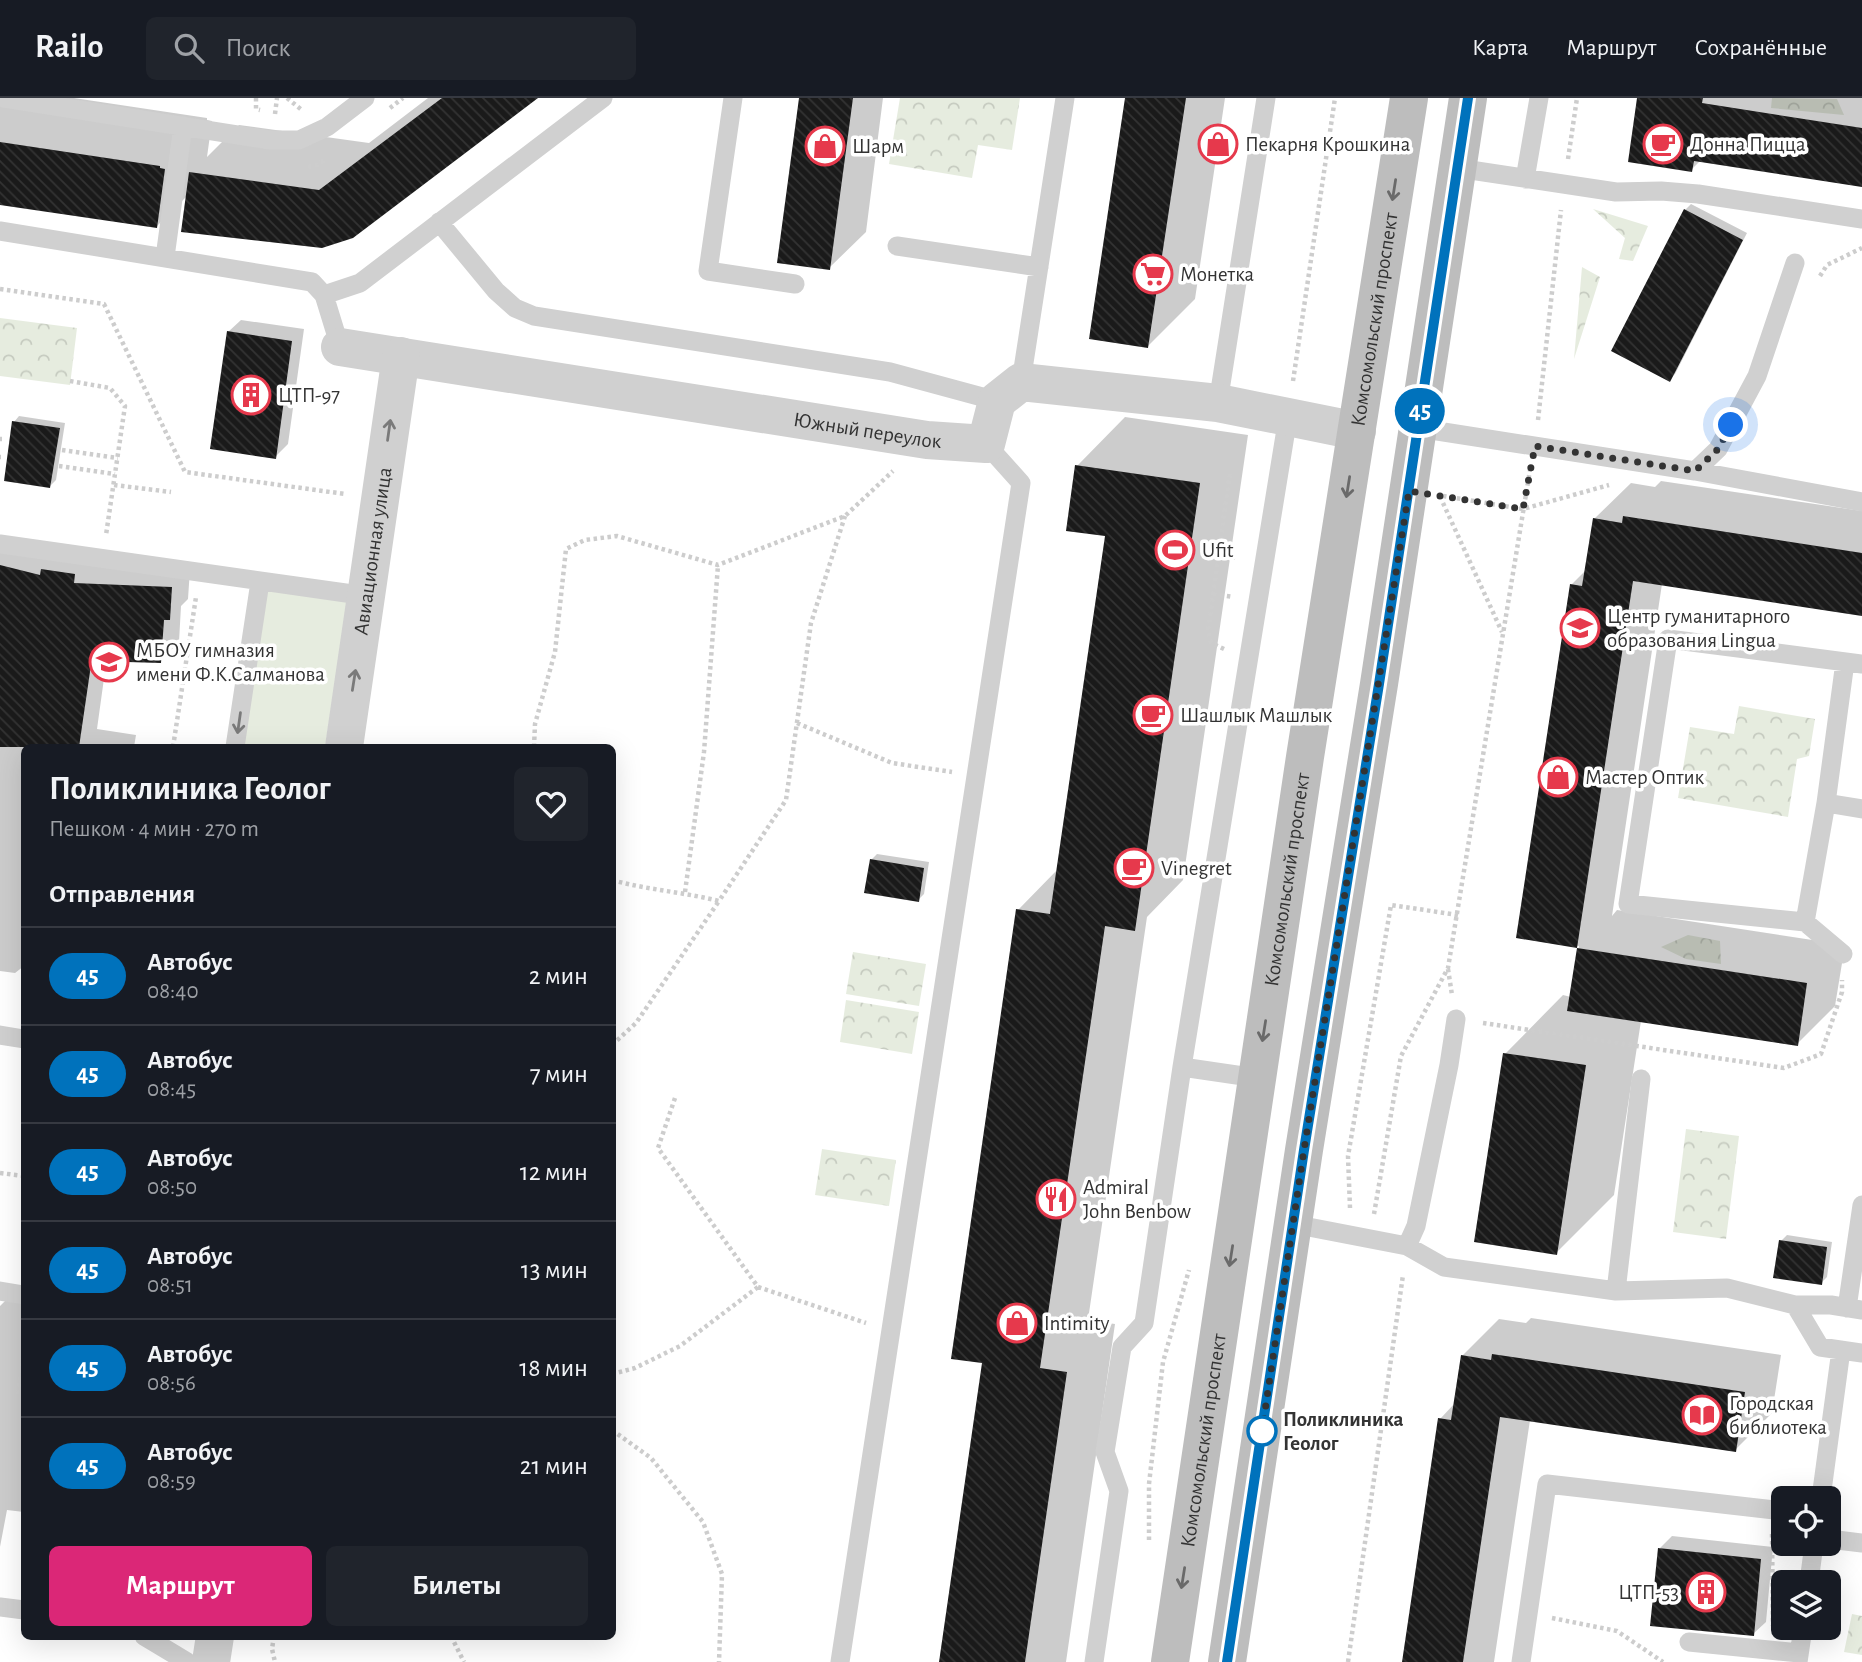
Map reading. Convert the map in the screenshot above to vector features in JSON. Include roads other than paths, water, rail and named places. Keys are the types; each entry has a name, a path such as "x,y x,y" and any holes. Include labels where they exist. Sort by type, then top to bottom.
{"main road":[{"name":"Комсомольский проспект","path":"1172,1648 1318,673 1409,98"},
{"path":"1172,1648 1228,1653 1468,98"},
{"path":"1318,673 1379,684"}],"street":[{"name":"Южный переулок","path":"340,347 927,440 986,444"},
{"name":"Авиационная улица","path":"344,744 401,356"},
{"path":"986,444 1009,392 1219,402 1357,431"},
{"path":"212,1662 215,1640"}],"lane":[{"path":"4,98 270,140 299,140 327,127 365,98"},
{"path":"324,295 360,283 603,98"},
{"path":"733,98 708,271 795,284"},
{"path":"439,222 496,291 515,309 534,316 1009,392 1039,267 1065,98"},
{"path":"1219,402 1266,98"},
{"path":"1525,178 1539,98"},
{"path":"165,257 183,126"},
{"path":"1457,168 1616,192 1698,194 1862,219"},
{"path":"0,231 312,282 324,295 340,347"},
{"path":"897,246 1039,267"},
{"path":"1695,471 1718,449 1757,376 1795,263"},
{"path":"1094,1662 1119,1491 1105,1452 1122,1347 1144,1323 1181,1067 1288,417"},
{"path":"1418,428 1695,471 1862,502"},
{"path":"840,1662 1021,483 986,444"},
{"path":"0,544 367,596"},
{"path":"235,744 260,582"},
{"path":"1805,922 1854,663 1668,639 1628,904 1805,922 1843,954"},
{"path":"1826,803 1862,808"},
{"path":"1407,1246 1416,1226 1456,1019"},
{"path":"0,1035 21,1038"},
{"path":"1181,1067 1257,1078"},
{"path":"1616,1291 1641,1079"},
{"path":"1293,1224 1407,1246 1444,1268 1616,1291 1727,1288 1795,1305 1854,1309 1862,1205"},
{"path":"0,1291 21,1294"},
{"path":"1795,1305 1820,1347 1862,1353"},
{"path":"1823,1486 1841,1350"},
{"path":"1521,1662 1547,1484 1771,1509"},
{"path":"1841,1540 1862,1543"},
{"path":"0,1607 21,1610"},
{"path":"151,1640 187,1662"},
{"path":"1689,1642 1774,1651 1799,1658 1801,1640"}],"place":[{"name":"Пекарня Крошкина","path":"1218,144"},
{"name":"Донна Пицца","path":"1663,144"},
{"name":"Шарм","path":"825,146"},
{"name":"Монетка","path":"1153,274"},
{"name":"ЦТП-97","path":"251,395"},
{"name":"Ufit","path":"1175,550"},
{"name":"Центр гуманитарного образования Lingua","path":"1580,628"},
{"name":"МБОУ гимназия имени Ф.К.Салманова","path":"109,662"},
{"name":"Шашлык Машлык","path":"1153,715"},
{"name":"Мастер Оптик","path":"1558,777"},
{"name":"Vinegret","path":"1134,868"},
{"name":"Admiral John Benbow","path":"1056,1199"},
{"name":"Intimity","path":"1017,1323"},
{"name":"Городская библиотека","path":"1702,1415"},
{"name":"Поликлиника Геолог","path":"1262,1431"},
{"name":"ЦТП-53","path":"1706,1592"}]}
